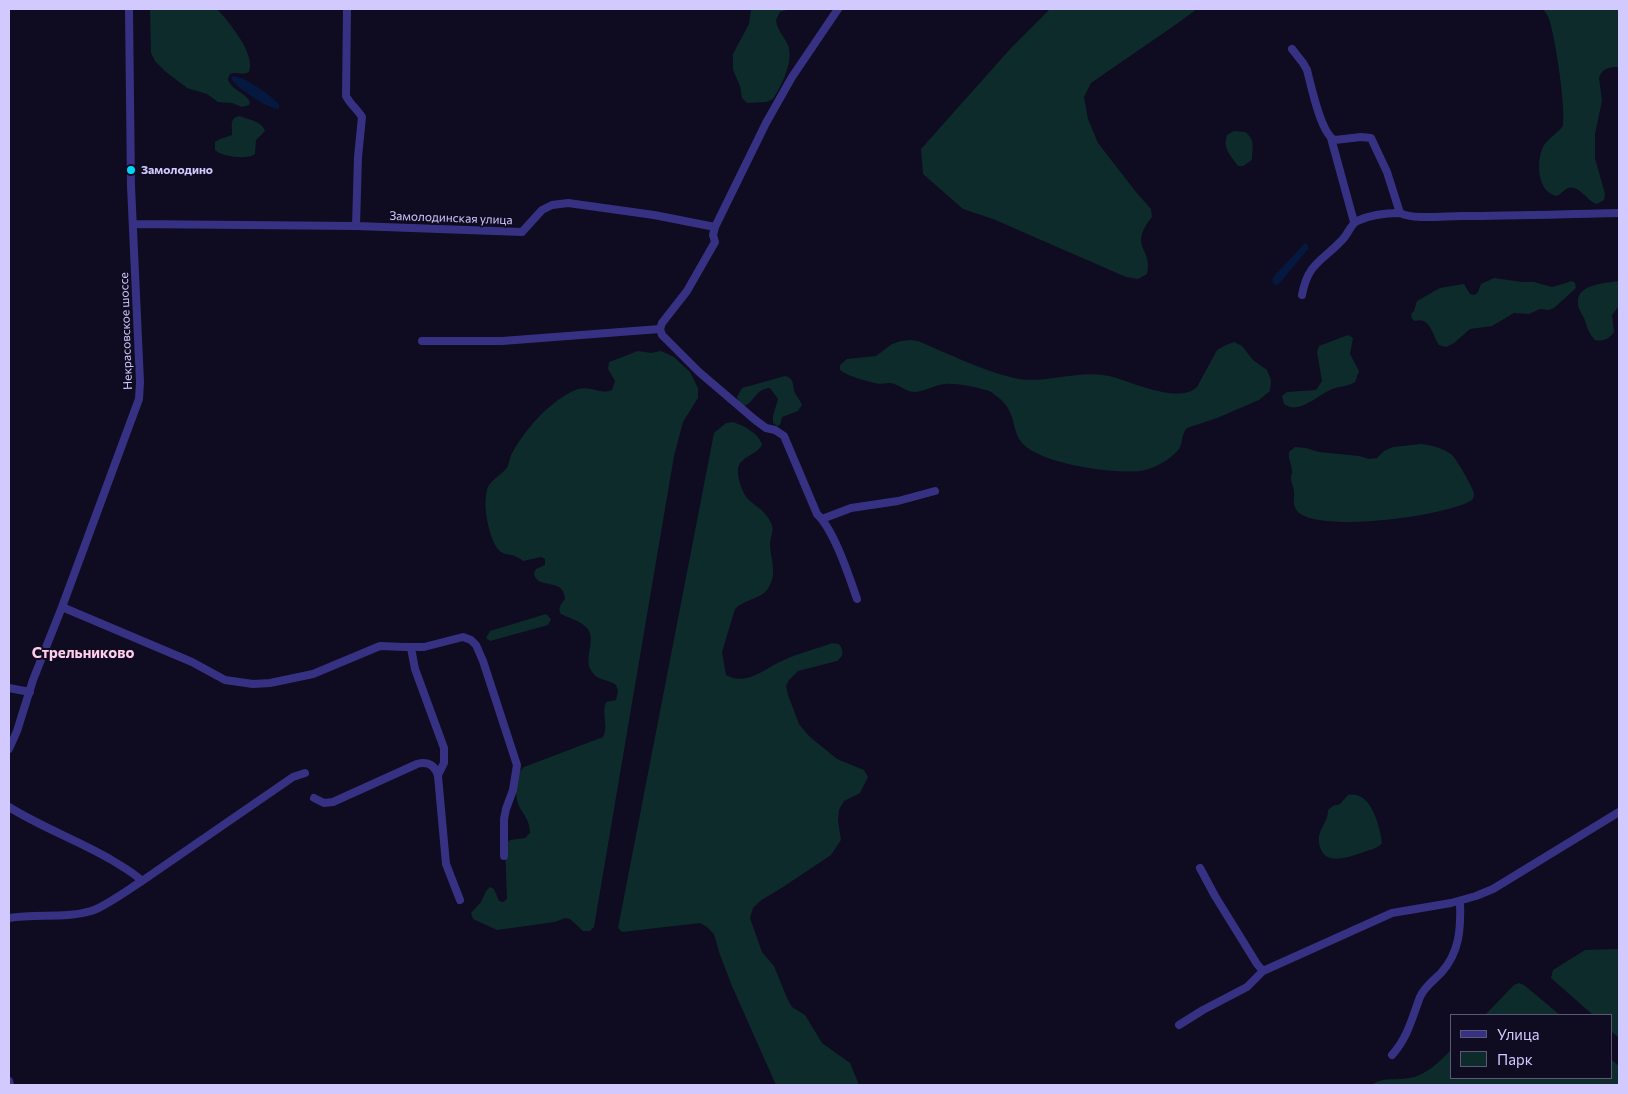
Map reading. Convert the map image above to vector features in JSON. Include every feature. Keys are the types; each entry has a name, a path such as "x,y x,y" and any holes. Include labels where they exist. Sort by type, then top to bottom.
{"street":[{"name":"Некрасовское шоссе","path":"9,749 139,399 140,382 131,170 129,9"},
{"path":"347,9 346,96 350,104 362,117 358,156 356,226"},
{"path":"838,9 792,77 766,122 715,227 713,235 716,242 687,291 662,323 660,329 662,336 682,357 726,396 760,424 784,436 817,514 822,519 847,570 857,599"},
{"path":"1292,49 1304,63 1307,70 1322,121 1331,138 1354,222"},
{"path":"1331,138 1339,140 1361,136 1371,138 1387,172 1400,213"},
{"name":"Замолодинская улица","path":"134,224 356,226 522,232 542,210 568,203 654,215 715,227"},
{"path":"1302,295 1306,280 1313,266 1341,241 1354,222 1386,213 1400,213 1423,217 1619,212"},
{"path":"422,341 502,341 660,329"},
{"path":"822,519 851,508 898,501 935,491"},
{"path":"62,607 192,662 225,680 253,684 270,684 313,674 380,646 412,648 438,644 463,637 472,640 476,644 517,765 513,790 505,814 504,856"},
{"path":"412,648 415,669 444,748 444,764 438,775"},
{"path":"9,688 30,692"},
{"path":"314,798 324,803 333,802 421,763 430,764 438,775 445,858 460,900"},
{"path":"9,918 40,915 69,916 93,911 142,881 293,777 305,773"},
{"path":"9,807 21,815 99,853 142,881"},
{"path":"1179,1025 1202,1010 1247,987 1263,971 1392,913 1460,901 1493,889 1619,812"},
{"path":"1200,868 1215,896 1263,971"},
{"path":"1392,1055 1405,1039 1420,996 1448,964 1453,955 1460,931 1460,901"},
{"path":"9,1081 10,1085"}],"green space":[{"path":"150,9 217,9 240,39 249,56 249,72 244,74 232,73 228,79 232,86 248,99 249,105 242,107 232,103 218,102 207,94 187,88 166,72 155,61 151,53"},
{"path":"751,9 790,9 780,12 776,20 779,30 788,45 788,65 773,99 766,102 747,103 742,98 740,86 733,70 733,54 749,24"},
{"path":"1050,9 1197,9 1091,83 1084,97 1088,119 1098,143 1151,209 1152,217 1145,227 1141,242 1147,258 1147,274 1138,279 1126,277 993,219 963,209 923,174 921,149 1011,48"},
{"path":"1543,9 1619,9 1619,67 1607,69 1602,72 1599,78 1602,101 1595,134 1595,158 1605,194 1604,200 1597,204 1572,187 1557,196 1550,194 1545,189 1540,176 1539,160 1543,147 1562,127 1564,116 1554,40 1549,18"},
{"path":"240,116 258,123 265,131 256,140 255,154 246,157 229,156 215,150 215,142 232,135 232,121"},
{"path":"1234,131 1245,132 1252,141 1252,160 1243,166 1238,166 1226,148 1227,135"},
{"path":"1494,278 1534,282 1552,287 1572,281 1575,283 1576,288 1554,308 1549,310 1540,309 1529,314 1514,313 1492,326 1470,329 1454,343 1446,347 1439,345 1427,323 1412,319 1411,314 1417,301 1440,288 1464,284 1470,294 1475,295 1481,284"},
{"path":"1619,281 1619,306 1612,315 1614,332 1606,339 1601,341 1595,340 1589,332 1579,309 1579,297 1587,288"},
{"path":"1348,335 1353,338 1350,354 1359,371 1355,382 1330,390 1301,406 1289,407 1284,404 1282,396 1287,392 1316,390 1322,381 1317,352 1319,346"},
{"path":"911,340 918,341 977,366 1014,378 1038,380 1097,374 1154,390 1178,394 1189,392 1197,387 1217,350 1234,342 1242,346 1253,360 1267,370 1271,380 1270,391 1259,400 1217,418 1187,428 1176,453 1156,466 1140,471 1128,472 1096,469 1061,462 1032,451 1019,439 1012,416 1005,404 988,391 950,384 912,392 892,383 879,384 840,370 840,365 847,359 876,356 892,344"},
{"path":"638,351 651,353 661,351 674,357 690,372 698,388 698,398 683,422 674,456 594,927 590,931 583,931 570,919 565,918 555,922 497,930 473,919 471,913 481,902 490,887 494,889 499,901 503,902 507,899 505,845 510,840 525,838 530,833 527,819 517,800 516,789 519,772 524,767 603,737 605,733 604,711 606,702 616,700 618,691 616,685 594,675 589,667 591,637 586,627 581,623 561,614 559,608 565,599 563,592 555,585 544,583 536,578 534,573 536,569 545,565 545,559 541,557 523,561 515,556 502,553 497,548 488,526 487,491 491,482 508,466 511,455 536,419 544,411 578,389 612,390 615,381 608,369 609,362"},
{"path":"785,376 792,380 795,393 802,405 798,411 782,417 780,425 777,426 773,423 778,399 770,388 758,393 751,402 744,406 739,403 737,397 742,388"},
{"path":"733,422 746,428 758,437 762,445 742,461 738,472 740,484 745,495 766,515 772,526 770,545 773,573 770,584 764,593 735,609 722,652 726,675 734,678 749,678 796,655 832,643 839,644 843,653 837,661 798,671 786,686 799,724 809,736 837,759 864,770 868,777 860,793 844,801 839,810 838,821 841,840 831,855 760,901 753,908 750,918 762,952 774,966 792,1007 805,1015 822,1043 850,1063 859,1085 776,1085 732,986 714,934 707,927 700,923 622,932 618,928 714,433 726,423"},
{"path":"1421,444 1440,448 1451,454 1473,489 1474,497 1472,500 1437,512 1411,517 1355,522 1309,518 1295,508 1289,452 1295,447 1369,459 1377,458 1384,451 1393,447"},
{"path":"546,614 551,619 548,625 490,641 486,638 490,631"},
{"path":"1348,795 1356,795 1363,798 1373,811 1382,843 1375,848 1356,855 1338,859 1327,857 1320,847 1320,832 1326,820 1328,810 1340,804"},
{"path":"1619,949 1619,1038 1613,1033 1613,1014 1592,1014 1551,978 1553,970 1585,950"},
{"path":"1519,983 1524,985 1559,1014 1486,1014 1514,985"},
{"path":"1450,1051 1450,1079 1613,1079 1613,1061 1619,1066 1619,1085 1371,1085 1386,1080 1415,1077 1433,1067"}],"water":[{"path":"232,76 244,79 264,91 279,104 279,109 260,102 245,92 233,82"},
{"path":"1305,243 1308,249 1280,283 1274,284 1272,280 1274,276"}],"place":[{"name":"Замолодино","path":"131,170"}],"district":[{"name":"Стрельниково","path":"83,653"}]}
